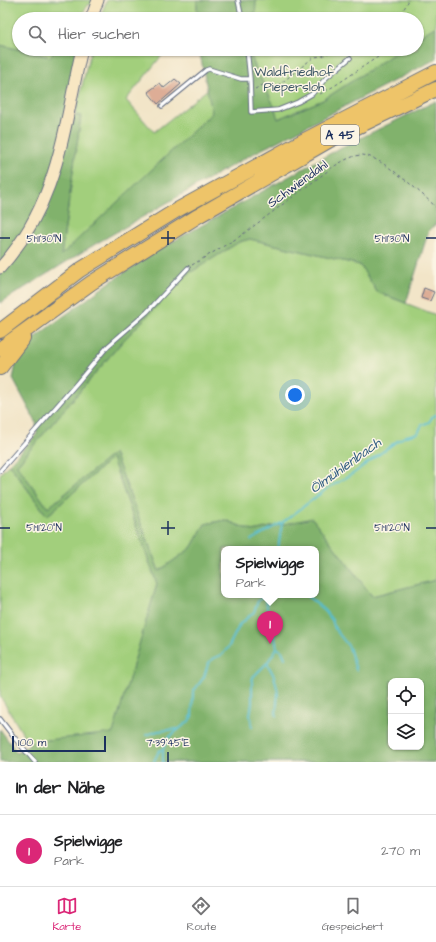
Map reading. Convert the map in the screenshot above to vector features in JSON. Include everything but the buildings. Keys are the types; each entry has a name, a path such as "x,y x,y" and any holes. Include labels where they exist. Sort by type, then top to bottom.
{"highway":[{"name":"A 45","path":"3,327 80,270 177,210 297,144 436,72"},
{"name":"A 45","path":"0,349 91,283 198,216 330,140 436,90"},
{"path":"0,368 19,342 42,318"}],"main road":[{"path":"94,12 98,0"},
{"path":"0,268 9,258 26,233 47,193 55,172 81,56"}],"lane":[{"path":"238,0 241,12"},
{"path":"248,56 251,112 278,110 298,102 312,94 326,78 350,58"},
{"path":"162,106 209,69 241,79 250,79"},
{"path":"0,471 108,346 147,312 188,268"},
{"path":"0,719 35,762"}],"path":[{"path":"402,12 409,0"},
{"path":"250,91 263,85 274,87 314,57 323,56"},
{"path":"318,94 338,84 380,56"},
{"name":"Schwiendahl","path":"188,268 239,237 333,167 350,158 362,155 379,161 395,172 436,207"}],"green space":[{"path":"0,0 98,0 94,6 89,4 83,12 12,12 12,48 0,45"},
{"path":"107,0 197,0 197,12 102,12"},
{"path":"197,0 256,0 255,12 197,12"},
{"path":"256,0 436,0 436,26 424,34 424,12 255,12"},
{"path":"436,26 436,59 245,158 92,246 0,303 0,45 12,48 12,56 84,56 71,115 81,116 61,255 212,113 200,56 251,56 274,106 278,119 323,100 390,56 424,56 424,34"},
{"path":"89,56 161,56 126,100 154,132 208,89 213,112 61,256 81,116 75,115"},
{"name":"Waldfriedhof Piepersloh","path":"251,56 390,56 323,100 277,119 275,110"},
{"path":"436,101 436,224 429,230 406,303 377,292 360,265 250,239 239,242 188,274 121,343 17,465 48,508 114,453 159,571 191,548 205,524 225,520 253,531 312,518 372,596 436,580 436,762 0,762 0,729 17,753 29,744 37,741 113,733 157,584 112,458 47,516 9,464 37,434 36,422 13,379 19,349 109,283 156,251 340,148"},
{"path":"250,239 360,265 377,292 436,315 436,580 372,596 312,518 233,546 221,546 221,598 318,598 374,667 412,678 388,678 388,750 424,750 424,682 436,685 436,762 163,762 220,530 238,538 275,526 253,531 225,520 205,524 191,548 159,571 114,453 48,508 17,465 121,343 188,274 239,242"},
{"path":"112,458 157,584 113,734 38,741 29,744 0,696 0,474 9,464 47,516"}],"waterway":[{"name":"Ölmühlenbach","path":"278,546 282,523 325,490 354,473 397,441 406,436 418,433 422,425 429,422 433,416 436,415"},
{"path":"251,540 281,523"},
{"path":"163,762 163,749 168,738 189,721 192,716 193,692 204,677 208,664 212,659 223,654 229,646 240,624 254,612 258,601 262,598"},
{"path":"252,727 250,715 253,677 267,663 277,648 266,598"},
{"path":"310,598 324,610 332,620 335,629 349,647 356,670"},
{"path":"277,648 282,651 285,658"},
{"path":"267,663 274,676 278,692 277,716"},
{"path":"146,735 158,731 178,729"},
{"path":"154,761 159,751 163,749"}],"place":[{"name":"Spielwigge","path":"270,644"}]}
